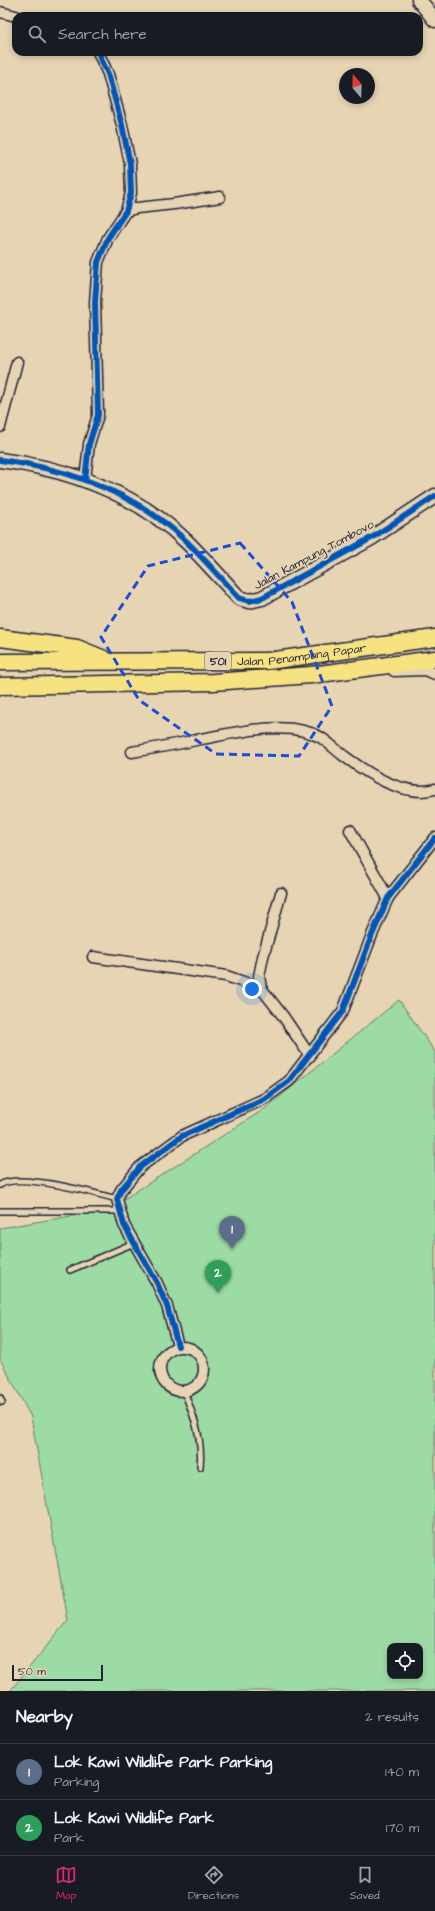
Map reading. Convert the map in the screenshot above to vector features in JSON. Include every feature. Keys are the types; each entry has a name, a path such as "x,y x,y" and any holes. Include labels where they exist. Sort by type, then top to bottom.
{"main road":[{"path":"0,638 77,648 109,662"},
{"name":"Jalan Penampang Papar","path":"0,662 268,661 435,638"},
{"name":"Jalan Penampang Papar","path":"0,686 213,682 311,675 435,659"}],"street":[{"path":"419,0 435,20"},
{"path":"0,12 12,15"},
{"path":"85,480 89,444 98,415 95,315 98,262 108,238 126,212 131,193 128,147 108,74 100,56"},
{"path":"126,212 137,208 174,204 220,196"},
{"path":"0,427 17,362"},
{"name":"Jalan Kampung Tombovo","path":"0,460 64,472 123,496 158,517 187,542 239,598 249,601 262,598 316,570 396,523 435,496"},
{"path":"355,669 382,672 425,670 435,674"},
{"path":"132,752 244,730 278,728 302,731 319,737 375,777 404,788 435,789"},
{"path":"350,830 388,898"},
{"path":"178,1346 168,1306 157,1283 124,1225 117,1199 121,1190 140,1168 182,1136 264,1099 289,1081 343,1012 372,935 388,898 435,838"},
{"path":"281,893 263,956 259,976 261,988 283,1016 310,1056"},
{"path":"94,957 226,976 261,988"},
{"path":"178,1346 191,1348 200,1355 205,1366 203,1378 196,1387 184,1391 173,1389 164,1382 160,1372 161,1360 168,1351 178,1346"}],"lane":[{"path":"0,1185 9,1180 21,1180 80,1189 117,1199"},
{"path":"0,1211 120,1211"},
{"path":"70,1270 134,1243"},
{"path":"184,1391 197,1426 202,1450 200,1467"}],"highlighted area":[{"path":"240,543 292,602 332,706 299,756 216,754 139,700 101,637 148,566"}],"green space":[{"path":"399,1000 435,1052 435,1691 10,1691 68,1620 31,1417 0,1359 0,1228 107,1210 266,1108"}],"cycle path":[{"path":"85,480 89,444 98,415 95,302 98,262 108,238 126,211 131,193 130,164 122,125 108,74 100,56"},
{"path":"0,460 26,464 76,477 124,497 167,525 194,549 239,598 249,601 262,598 373,537 435,496"},
{"path":"178,1346 167,1306 157,1283 124,1225 117,1199 121,1190 140,1167 182,1136 264,1099 289,1081 343,1011 388,898 435,838"}],"place":[{"name":"Lok Kawi Wildlife Park Parking","path":"232,1249"},
{"name":"Lok Kawi Wildlife Park","path":"218,1293"}]}
